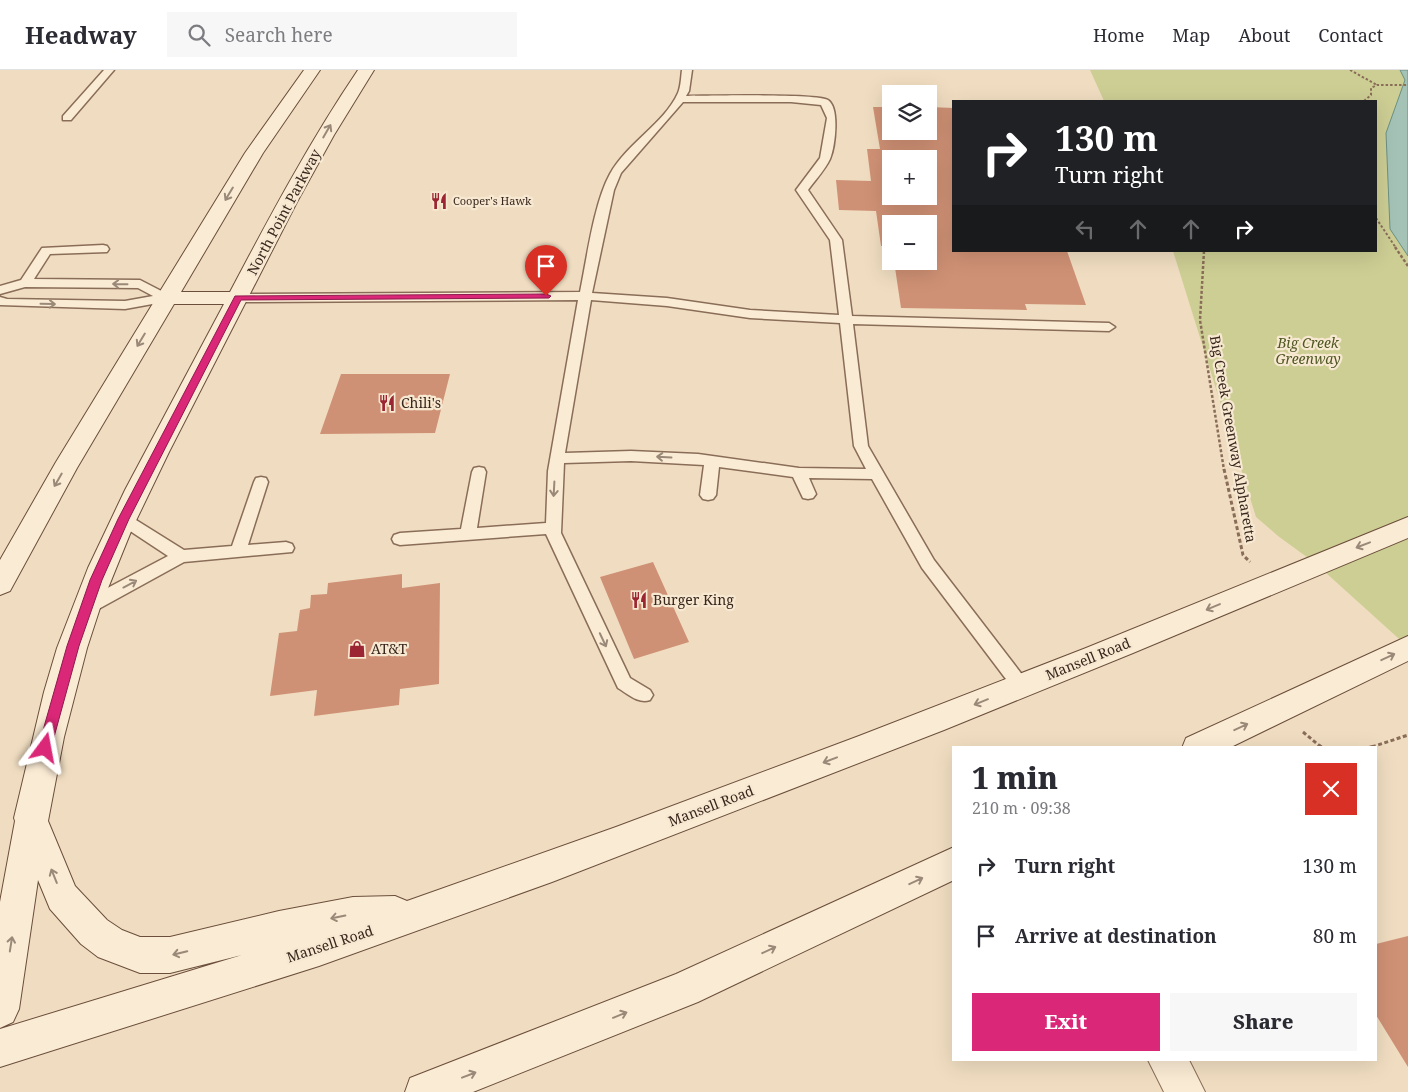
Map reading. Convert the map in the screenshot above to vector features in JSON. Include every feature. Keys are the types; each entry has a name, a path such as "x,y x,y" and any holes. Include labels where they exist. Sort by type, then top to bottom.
{"street":[{"path":"0,584 34,520 254,153 312,70"},
{"name":"North Point Parkway","path":"0,1009 30,818 48,731 73,646 96,580 123,519 317,148 366,70"},
{"path":"166,298 238,298"},
{"name":"Mansell Road","path":"0,1048 146,1004 422,913 640,833 1021,686 1151,634 1315,563 1408,527"},
{"path":"1201,746 1408,648"},
{"path":"30,818 62,897 94,932 110,944 140,955 170,955 279,928 353,914 422,913"},
{"path":"424,1092 685,989 952,864"},
{"path":"1168,1061 1186,1092"}],"lane":[{"path":"67,118 109,70"},
{"path":"644,695 624,682 553,533 557,458 585,296 608,190 616,173 642,140 675,107 684,91 687,70"},
{"path":"679,99 791,99 825,102 832,118 825,158 802,190 836,240 860,446 928,564 1021,686"},
{"path":"25,283 46,251 103,249"},
{"path":"0,290 25,283 140,284 166,298"},
{"path":"238,298 585,296 667,302 750,314 1109,328"},
{"path":"0,302 126,305 166,298"},
{"path":"557,458 631,456 712,461 799,473 876,474"},
{"path":"708,495 712,461"},
{"path":"468,535 480,472"},
{"path":"799,473 808,494"},
{"path":"238,552 261,482"},
{"path":"123,519 181,556"},
{"path":"400,539 553,528"},
{"path":"87,607 181,556 286,548"}],"path":[{"path":"1350,70 1377,84 1408,85"},
{"path":"1365,100 1371,95 1372,88 1377,84"},
{"path":"1377,220 1408,266"},
{"name":"Big Creek Greenway Alpharetta","path":"1204,252 1200,320 1224,470 1243,555 1251,562"},
{"path":"1374,746 1408,735"}],"green space":[{"name":"Big Creek Greenway","path":"1090,70 1408,70 1408,647 1315,563 1256,517 1173,252 1377,252 1377,100 1104,100"}],"shaded area":[{"path":"1400,70 1408,70 1408,256 1390,229 1386,133 1405,80"}],"building":[{"path":"873,107 882,107 882,140 937,140 937,107 952,108 952,252 1067,252 1086,305 1025,304 1027,310 901,308 895,270 937,270 937,215 882,215 881,246 876,211 839,210 836,180 871,181 867,149 880,149"},
{"name":"Chili's","path":"341,374 450,374 435,433 320,434"},
{"path":"653,562 689,642 634,659 600,577"},
{"path":"402,574 402,588 440,583 439,684 400,689 399,705 314,716 317,690 270,696 279,633 297,631 300,610 310,608 311,595 327,594 328,583"},
{"path":"1408,936 1408,1067 1377,1017 1377,944"}],"place":[{"name":"Cooper's Hawk","path":"439,201"},
{"name":"Chili's","path":"387,403"},
{"name":"Burger King","path":"639,600"},
{"name":"AT&T","path":"357,649"}],"route":[{"path":"45,748 48,731 73,646 96,580 123,519 238,298 546,296"}]}
